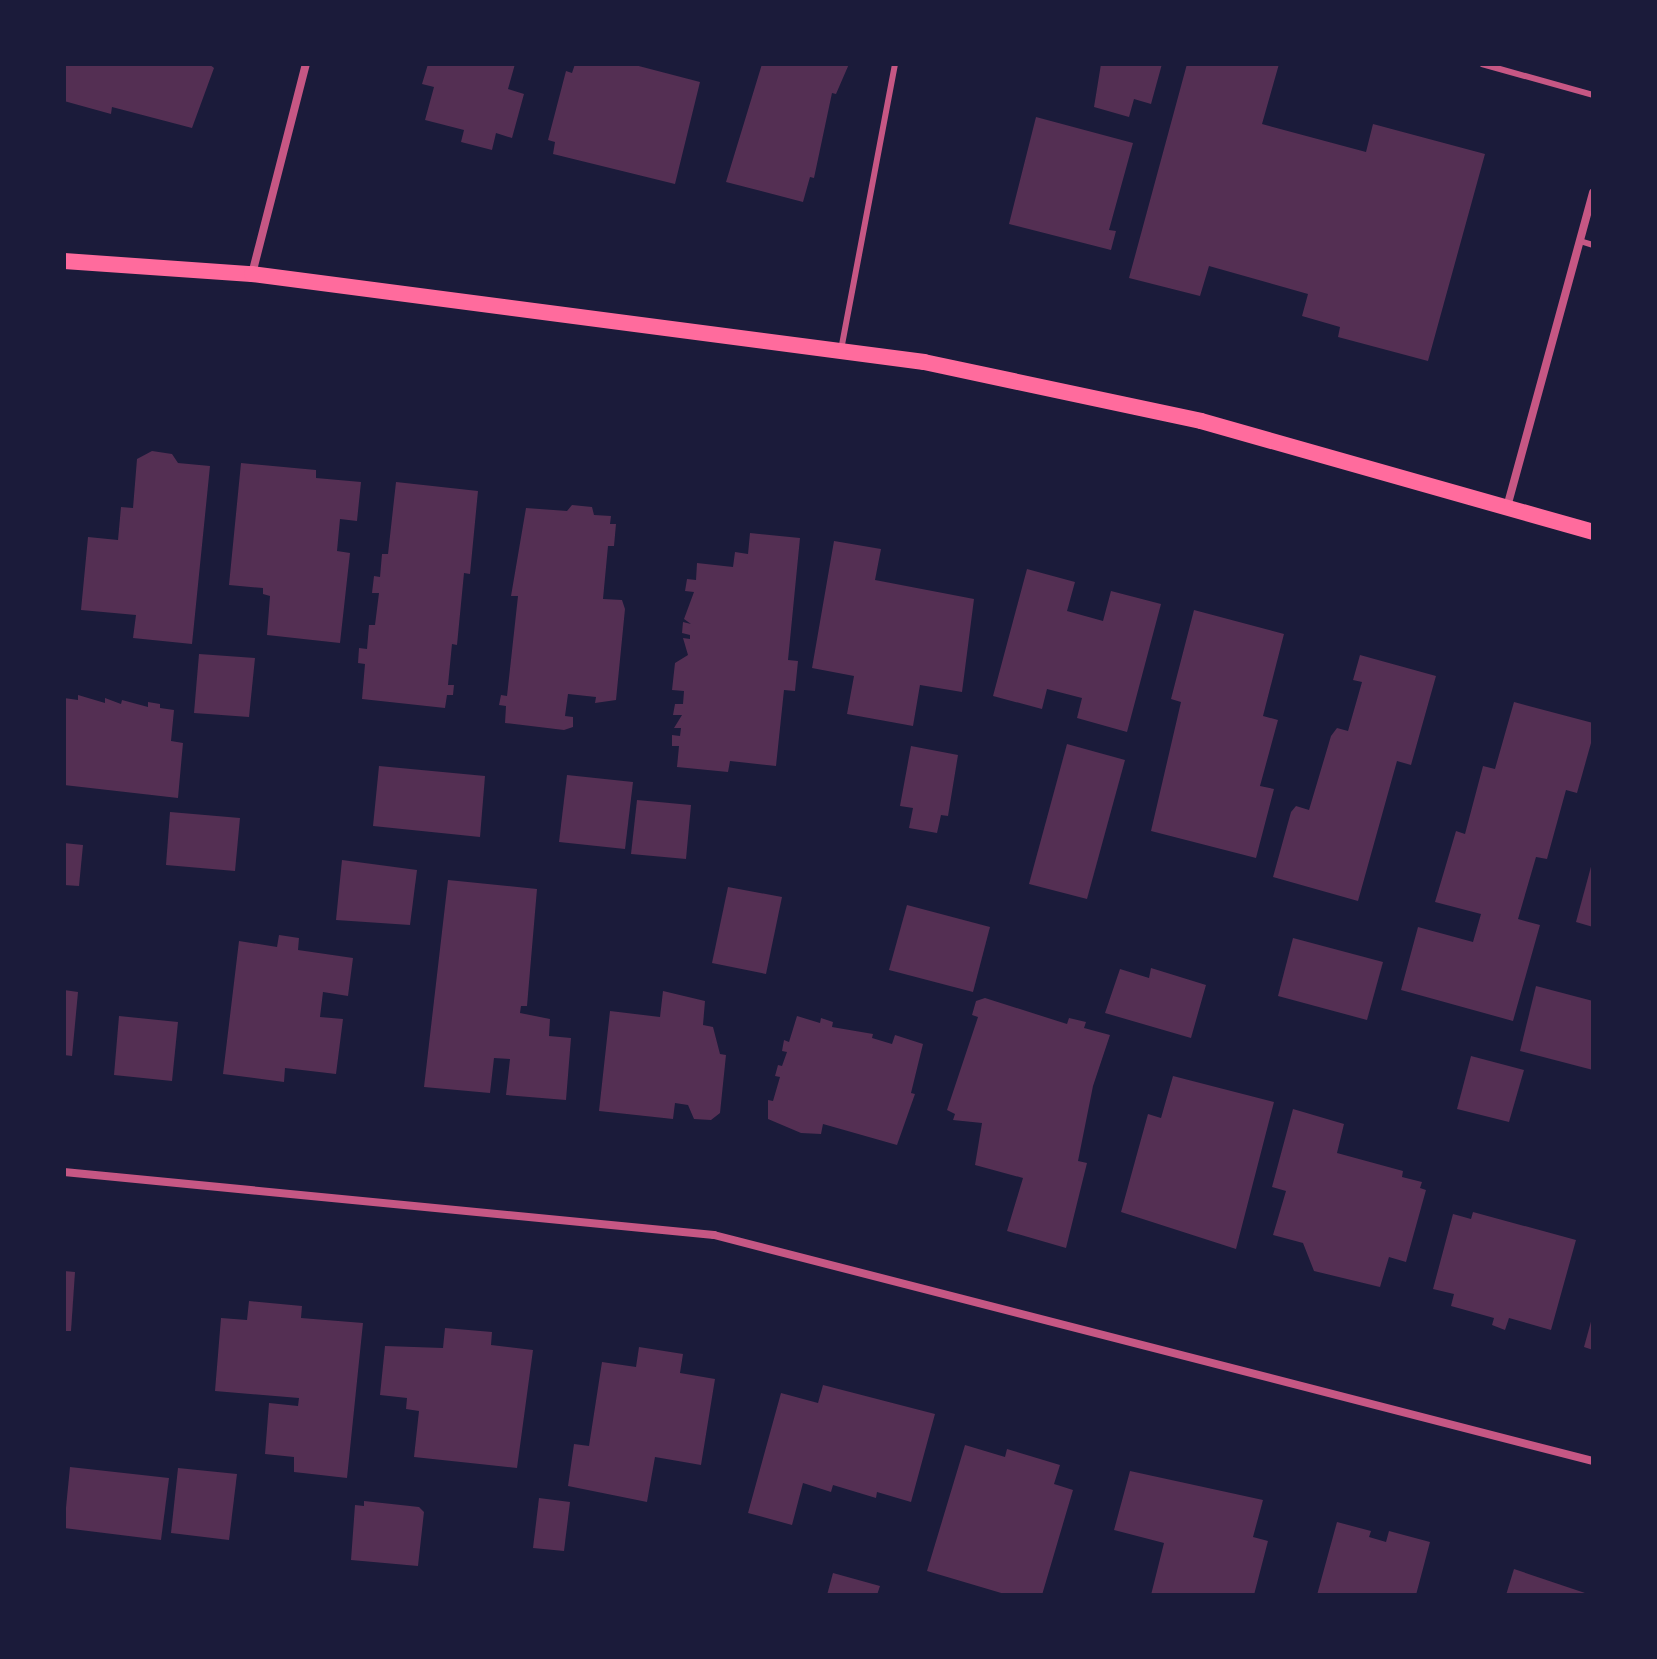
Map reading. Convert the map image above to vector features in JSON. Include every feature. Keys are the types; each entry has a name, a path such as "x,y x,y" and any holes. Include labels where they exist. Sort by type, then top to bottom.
{"main road":[{"path":"64,261 252,274 924,362 1201,421 1593,532"}],"street":[{"path":"252,274 306,64"},
{"path":"1507,508 1593,193"},
{"path":"64,1172 714,1235 1593,1461"}],"lane":[{"path":"841,350 895,64"},
{"path":"1482,64 1593,95"},
{"path":"1580,241 1593,245"}],"building":[{"path":"64,64 209,64 214,68 192,128 112,107 111,114 64,101"},
{"path":"428,64 515,64 508,89 524,94 512,138 496,133 492,150 461,142 464,130 425,120 434,87 422,84"},
{"path":"575,64 631,64 700,82 675,184 553,154 555,142 548,140 566,71 572,73"},
{"path":"762,64 849,64 836,94 832,93 814,178 810,177 803,202 726,182"},
{"path":"1101,64 1162,64 1151,104 1134,99 1129,117 1094,107"},
{"path":"1187,64 1279,64 1262,124 1366,152 1373,124 1485,154 1428,361 1338,337 1340,327 1302,316 1308,294 1209,266 1200,296 1129,278"},
{"path":"1036,117 1133,143 1109,230 1116,231 1111,250 1009,224"},
{"path":"152,451 172,454 178,463 210,466 192,644 133,638 136,615 81,610 88,537 118,540 121,507 133,508 137,459"},
{"path":"241,463 316,470 316,478 361,482 357,521 340,519 337,551 350,553 340,643 267,635 270,596 263,594 263,588 229,585"},
{"path":"396,482 478,491 470,574 464,573 457,645 452,644 448,685 454,685 453,695 447,695 445,708 362,699 365,664 358,663 359,648 367,649 369,625 375,625 379,593 372,593 374,576 380,577 382,554 388,554"},
{"path":"572,505 592,507 594,515 611,516 610,524 616,524 614,546 608,546 603,599 622,600 625,609 616,700 595,703 596,697 568,694 565,716 573,717 573,727 564,730 505,723 506,706 499,705 501,695 507,696 518,596 511,596 526,508 567,511"},
{"path":"750,533 800,538 788,660 798,661 795,691 784,690 776,766 730,761 728,772 677,767 679,746 672,746 672,735 680,736 681,728 674,728 682,715 673,715 675,704 683,704 684,691 672,690 675,663 688,655 683,638 690,639 690,635 682,633 683,622 691,624 684,619 694,592 685,591 687,579 696,580 697,563 733,567 735,552 748,554"},
{"path":"834,541 881,549 875,580 974,599 962,692 920,685 913,726 847,714 854,676 812,668"},
{"path":"1027,569 1075,582 1067,611 1103,621 1111,591 1161,604 1127,732 1077,718 1082,698 1047,689 1042,709 993,696"},
{"path":"1194,610 1284,634 1263,716 1278,720 1260,786 1274,789 1256,858 1151,831 1181,702 1171,699"},
{"path":"199,654 255,658 249,717 194,713"},
{"path":"1360,655 1436,676 1411,765 1397,761 1358,901 1273,877 1291,812 1296,806 1309,810 1331,736 1337,728 1348,731 1362,682 1353,680"},
{"path":"78,695 105,703 105,698 121,704 122,700 148,707 148,702 174,710 171,741 183,743 178,798 64,785 64,698 78,700"},
{"path":"1514,702 1593,723 1593,736 1577,793 1566,790 1547,859 1536,857 1518,919 1540,925 1513,1021 1401,990 1418,927 1473,942 1481,914 1435,902 1456,831 1465,834 1483,766 1495,769"},
{"path":"1067,744 1125,760 1087,899 1029,884"},
{"path":"911,746 958,755 948,816 941,815 937,833 909,828 913,808 900,806"},
{"path":"379,766 485,776 480,837 373,826"},
{"path":"567,775 633,782 625,849 559,842"},
{"path":"637,800 691,805 686,859 631,854"},
{"path":"170,812 240,818 235,871 166,865"},
{"path":"64,843 83,845 79,886 64,885"},
{"path":"342,860 417,870 410,925 336,920"},
{"path":"1593,863 1593,927 1576,922"},
{"path":"448,880 537,889 527,1006 521,1006 520,1013 550,1019 549,1036 571,1038 566,1100 506,1095 510,1059 494,1058 490,1093 424,1087"},
{"path":"728,887 782,897 766,974 712,963"},
{"path":"907,905 990,927 973,992 889,970"},
{"path":"279,935 299,938 298,950 353,958 348,996 323,992 320,1017 343,1019 336,1074 285,1068 284,1082 223,1074 239,941 277,947"},
{"path":"1293,938 1383,962 1367,1020 1278,996"},
{"path":"1151,968 1206,985 1191,1038 1105,1013 1120,969 1149,978"},
{"path":"1536,986 1593,1001 1593,1070 1520,1051"},
{"path":"64,990 78,992 72,1056 64,1055"},
{"path":"663,991 705,1001 703,1025 713,1027 720,1054 726,1055 720,1113 711,1120 694,1119 688,1105 675,1103 673,1119 599,1111 610,1011 660,1017"},
{"path":"985,998 1067,1024 1069,1018 1086,1022 1084,1028 1110,1035 1093,1086 1078,1161 1087,1163 1066,1248 1007,1231 1023,1178 975,1165 982,1123 953,1120 955,1114 947,1110 978,1017 972,1015 976,1001"},
{"path":"119,1016 178,1022 172,1081 114,1075"},
{"path":"797,1016 820,1023 821,1018 833,1022 832,1027 873,1034 872,1038 892,1044 895,1035 923,1044 911,1093 915,1094 897,1145 823,1124 821,1134 801,1133 768,1119 768,1100 773,1101 780,1077 775,1076 778,1065 782,1066 787,1052 782,1051 784,1040 789,1042"},
{"path":"1471,1056 1524,1070 1509,1122 1457,1109"},
{"path":"1173,1076 1274,1102 1236,1249 1121,1212 1148,1114 1161,1118"},
{"path":"1293,1109 1344,1124 1337,1153 1403,1171 1402,1177 1422,1182 1420,1188 1426,1190 1406,1262 1389,1257 1380,1287 1314,1271 1303,1243 1273,1235 1286,1191 1272,1187"},
{"path":"1473,1212 1576,1240 1551,1330 1509,1318 1505,1330 1492,1325 1494,1318 1451,1306 1454,1294 1433,1289 1453,1214 1471,1219"},
{"path":"64,1271 75,1272 71,1331 64,1331"},
{"path":"249,1301 302,1306 301,1318 363,1323 347,1478 294,1472 294,1457 265,1454 269,1403 298,1406 299,1398 215,1391 221,1318 247,1320"},
{"path":"1593,1318 1593,1350 1584,1347"},
{"path":"445,1328 492,1332 491,1345 533,1350 517,1468 414,1457 419,1411 406,1409 407,1398 380,1395 385,1346 443,1348"},
{"path":"639,1347 683,1354 680,1373 715,1379 701,1465 655,1457 647,1502 568,1486 574,1444 589,1446 602,1362 636,1367"},
{"path":"823,1385 935,1414 911,1502 877,1492 876,1498 833,1485 831,1492 803,1483 792,1525 748,1513 781,1393 818,1403"},
{"path":"965,1445 1005,1457 1007,1449 1060,1465 1054,1484 1073,1490 1042,1595 1008,1595 927,1571"},
{"path":"70,1467 169,1478 161,1540 64,1528"},
{"path":"178,1468 237,1474 229,1540 171,1533"},
{"path":"1130,1471 1263,1500 1253,1537 1268,1541 1254,1595 1151,1595 1164,1543 1114,1530"},
{"path":"539,1498 570,1502 564,1551 533,1548"},
{"path":"364,1501 419,1507 424,1512 418,1566 351,1560 355,1505 364,1506"},
{"path":"1337,1522 1371,1531 1369,1537 1386,1542 1389,1531 1430,1542 1416,1595 1317,1595"},
{"path":"1514,1569 1588,1594 1588,1595 1506,1595"},
{"path":"833,1573 880,1586 877,1595 827,1595"}]}
